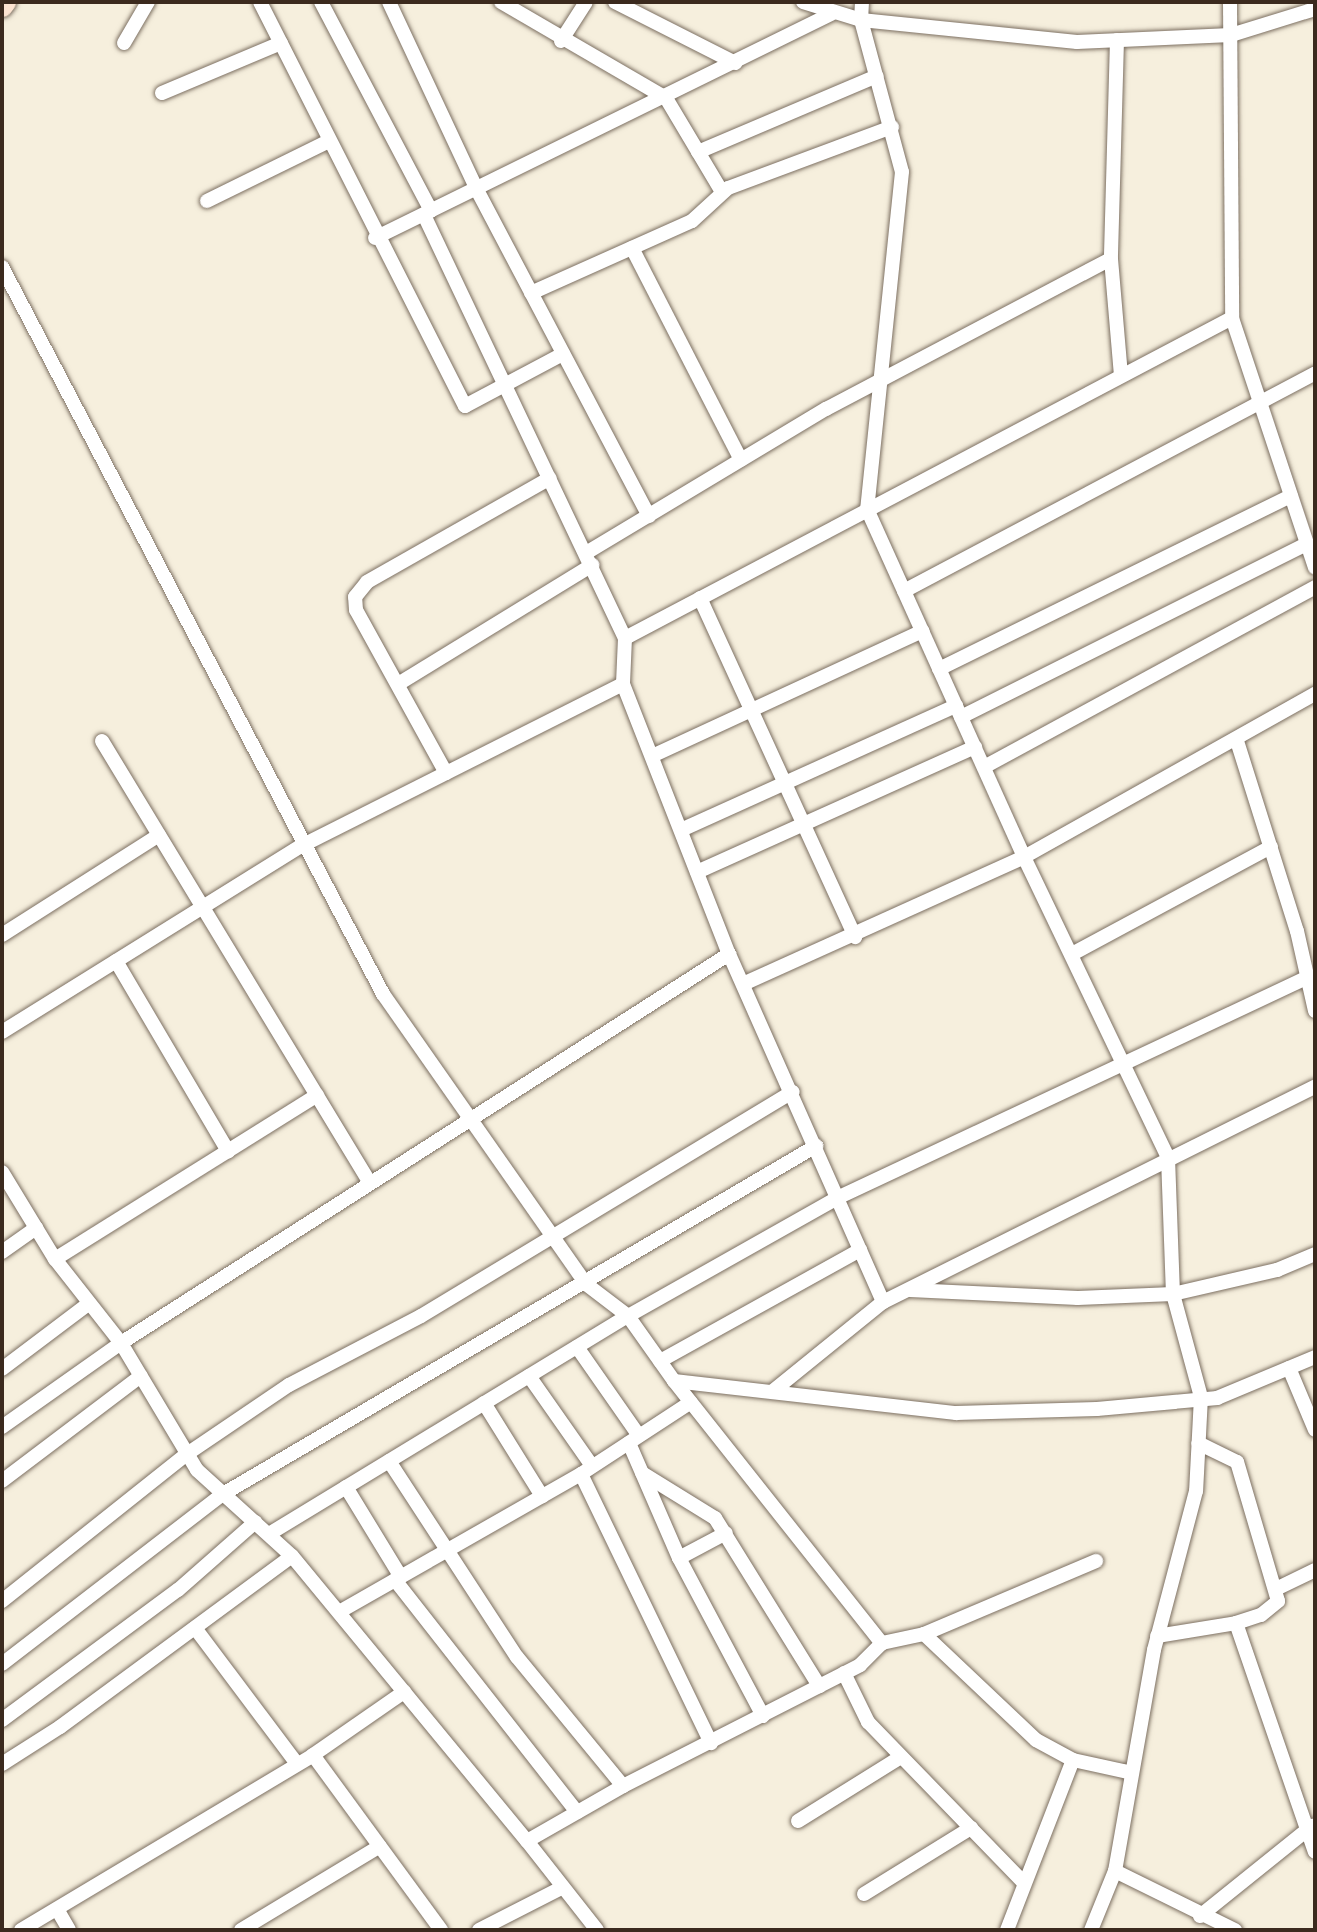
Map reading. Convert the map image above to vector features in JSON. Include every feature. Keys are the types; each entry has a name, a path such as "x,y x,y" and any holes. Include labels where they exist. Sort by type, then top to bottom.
{"street":[{"path":"124,43 148,2"},
{"path":"260,2 375,238 465,406 505,382 563,354"},
{"path":"321,2 428,213 625,638 623,684 729,954 793,1092 883,1302"},
{"path":"389,2 476,188 649,516"},
{"path":"501,2 561,41 666,98 722,192"},
{"path":"561,41 586,2"},
{"path":"615,2 735,63"},
{"path":"803,2 831,14 861,20 1077,42 1231,35 1315,9"},
{"path":"862,2 861,20 892,127 903,186 867,509 1024,857 1124,1060 1168,1158 1173,1294 1201,1397 1196,1491 1157,1636 1115,1871 1091,1930"},
{"path":"1230,2 1232,318 1315,568"},
{"path":"375,238 666,98 831,14"},
{"path":"1117,40 1111,259 1121,376"},
{"path":"162,93 281,43"},
{"path":"698,152 877,76"},
{"path":"531,293 701,216 722,192 892,127"},
{"path":"207,201 329,141"},
{"path":"632,248 741,460"},
{"path":"398,684 649,516 741,460 882,378 1111,259"},
{"path":"2,267 301,846 383,994 467,1121 586,1284 628,1316 674,1381 882,1643"},
{"path":"625,638 1232,318"},
{"path":"904,591 1315,373"},
{"path":"446,773 356,610 359,590 550,478"},
{"path":"939,669 1291,496"},
{"path":"681,830 959,712 1307,544"},
{"path":"984,767 1315,587"},
{"path":"700,598 855,937"},
{"path":"652,756 751,707 922,631"},
{"path":"2,1032 301,846 623,684"},
{"path":"743,984 855,937 1024,857 1237,741 1315,694"},
{"path":"102,741 370,1183"},
{"path":"1237,741 1297,931 1304,979 1315,1011"},
{"path":"697,872 803,820 975,747"},
{"path":"2,935 159,835"},
{"path":"1072,954 1271,847"},
{"path":"2,1427 121,1343 729,954"},
{"path":"116,961 228,1151"},
{"path":"269,1534 628,1316 837,1198 1124,1060 1304,979"},
{"path":"773,1391 883,1302 1315,1087"},
{"path":"2,1601 187,1454 289,1385 421,1316 793,1092"},
{"path":"55,1259 317,1095"},
{"path":"2,1664 223,1494 586,1284 816,1146"},
{"path":"2,1172 8,1197 36,1228 87,1305 121,1343 187,1454 223,1494 292,1556 597,1930"},
{"path":"2,1252 36,1228"},
{"path":"660,1361 860,1250"},
{"path":"907,1290 1078,1298 1173,1294 1277,1270 1315,1254"},
{"path":"2,1369 87,1305"},
{"path":"577,1347 634,1440 642,1473 679,1558 763,1716"},
{"path":"674,1381 956,1413 1097,1409 1201,1397 1217,1398 1315,1357"},
{"path":"1289,1368 1315,1430"},
{"path":"2,1481 141,1376"},
{"path":"529,1376 586,1470 711,1743"},
{"path":"339,1612 586,1470 691,1402"},
{"path":"484,1403 542,1496"},
{"path":"1157,1636 1236,1623 1271,1610 1278,1601 1278,1588 1237,1462 1198,1443"},
{"path":"389,1461 517,1657 623,1786"},
{"path":"642,1473 708,1511 726,1533 819,1686"},
{"path":"346,1487 398,1578 577,1812"},
{"path":"2,1720 178,1590 255,1522"},
{"path":"679,1558 726,1533"},
{"path":"2,1764 292,1556"},
{"path":"527,1841 623,1786 844,1673 882,1643 924,1634 1096,1561"},
{"path":"1278,1588 1315,1570"},
{"path":"1236,1623 1311,1827 1315,1852"},
{"path":"195,1628 297,1764"},
{"path":"924,1634 1036,1740 1073,1760 1132,1773"},
{"path":"844,1673 868,1722 1023,1882"},
{"path":"21,1930 313,1755 404,1692"},
{"path":"313,1755 441,1930"},
{"path":"798,1821 901,1757"},
{"path":"1007,1930 1023,1882 1073,1760"},
{"path":"1200,1916 1311,1827"},
{"path":"864,1894 971,1828"},
{"path":"241,1930 380,1846"},
{"path":"1115,1871 1200,1916 1235,1930"},
{"path":"479,1930 563,1887"},
{"path":"57,1909 69,1930"}]}
